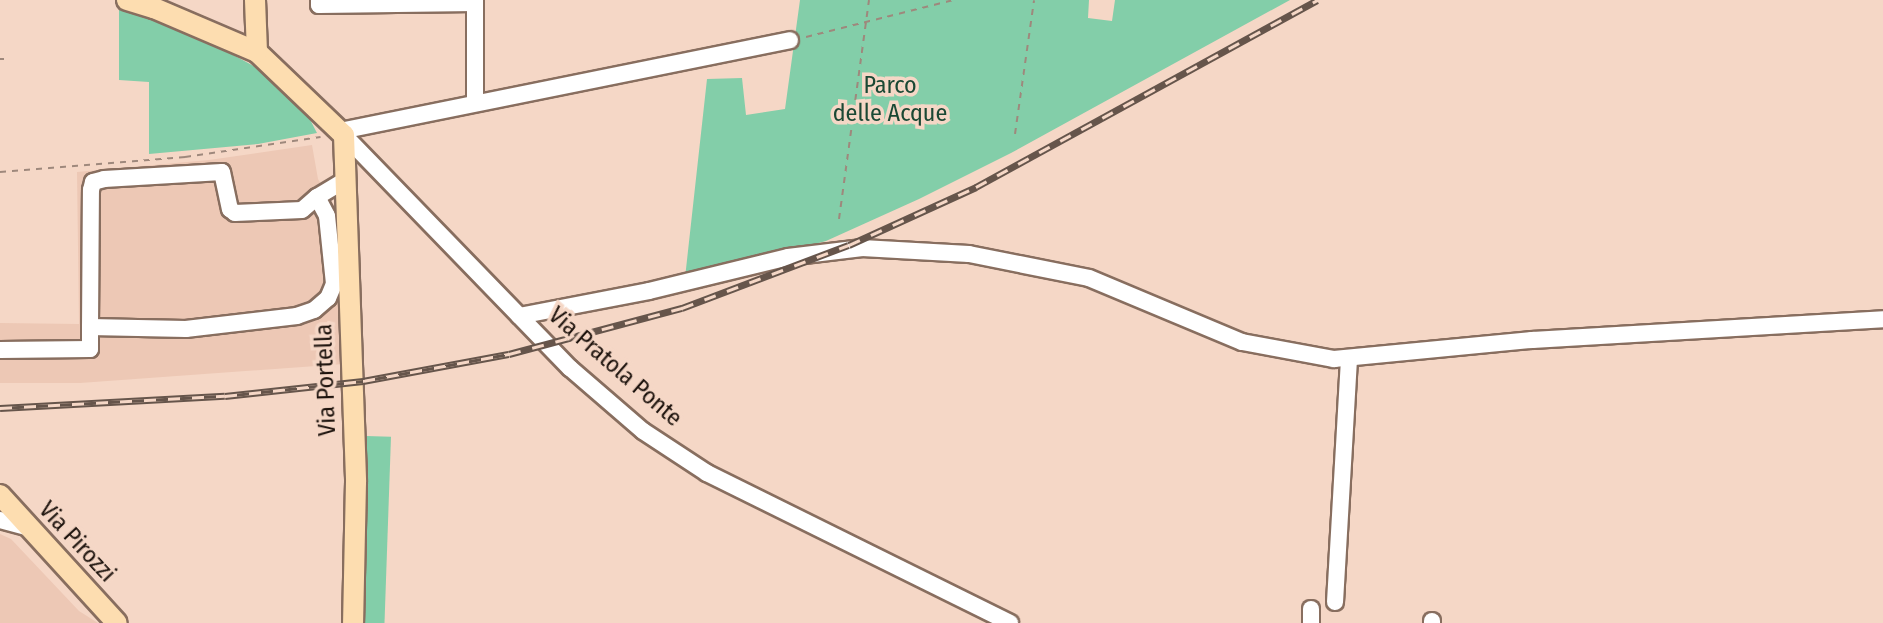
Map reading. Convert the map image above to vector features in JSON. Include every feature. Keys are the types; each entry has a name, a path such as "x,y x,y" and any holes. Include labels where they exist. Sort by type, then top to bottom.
{"main road":[{"name":"Via Pratola Ponte","path":"127,0 154,8 257,52 342,133"},
{"path":"255,0 257,52"},
{"name":"Via Portella","path":"342,133 354,435 353,623"},
{"name":"Via Pirozzi","path":"0,495 117,623"}],"street":[{"path":"319,3 475,2 475,103"},
{"path":"342,133 790,40"},
{"name":"Via Pratola Ponte","path":"342,133 570,368 643,431 707,473 1010,623"},
{"path":"0,350 90,349 93,182 222,172 230,209 235,213 302,210 345,180"},
{"path":"90,327 186,329 297,316 314,310 328,298 334,284 327,216 317,197"},
{"path":"519,316 649,291 788,257 862,248 969,254 1089,278 1242,342 1270,350 1349,358 1532,340 1883,319"},
{"path":"1335,602 1349,358"},
{"path":"0,520 27,527"}],"path":[{"path":"839,219 869,0"},
{"path":"790,40 953,0"},
{"path":"1015,134 1034,0"},
{"path":"0,172 199,155 280,145 342,133"}],"shaded area":[{"path":"312,145 318,179 339,214 344,364 80,383 0,383 0,323 79,324 77,172 209,160"},
{"path":"0,534 11,539 79,611 98,623 0,623"}],"green space":[{"name":"Parco delle Acque","path":"800,0 1089,0 1088,18 1112,21 1115,0 1290,0 1011,153 919,199 826,241 685,278 707,79 742,78 746,115 785,109"},
{"path":"119,5 187,30 261,70 304,108 317,133 258,144 149,154 149,82 119,80"},
{"path":"366,436 391,437 384,623 359,623"}],"railway":[{"path":"0,408 225,396 363,381 509,354 682,308 849,245 976,187 1317,0"}]}
